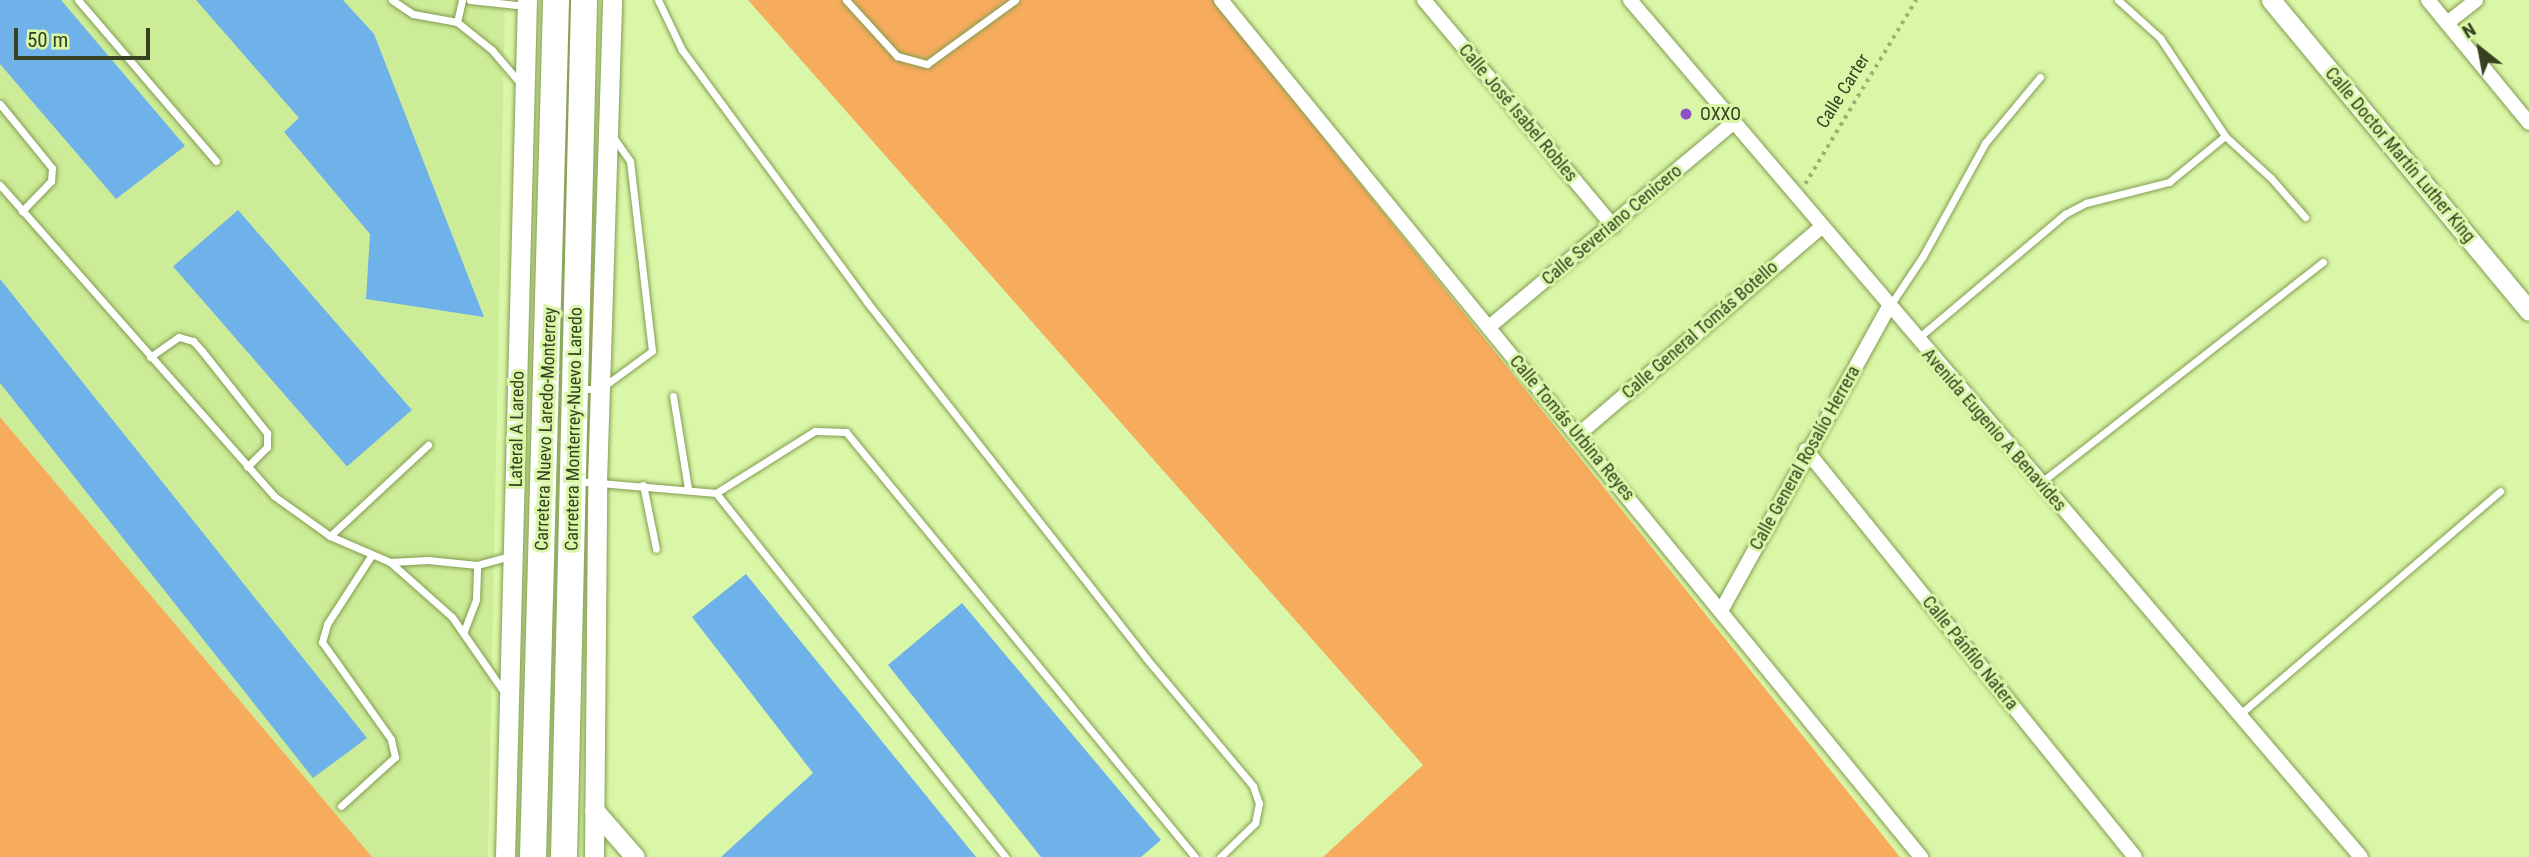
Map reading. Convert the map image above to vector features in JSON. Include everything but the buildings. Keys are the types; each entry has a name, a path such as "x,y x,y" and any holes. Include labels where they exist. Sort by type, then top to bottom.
{"highway":[{"name":"Carretera Nuevo Laredo-Monterrey","path":"533,857 556,0"},
{"name":"Carretera Monterrey-Nuevo Laredo","path":"564,857 588,389 584,0"}],"street":[{"path":"588,389 608,131 612,0"},
{"name":"Calle Tomás Urbina Reyes","path":"1221,0 1579,434 1921,857"},
{"name":"Calle José Isabel Robles","path":"1424,0 1613,226"},
{"name":"Avenida Eugenio A Benavides","path":"1630,0 1917,340 2361,857"},
{"name":"Calle Doctor Martín Luther King","path":"2271,0 2529,311"},
{"path":"2428,0 2524,107 2529,123"},
{"path":"2447,23 2476,0"},
{"name":"Lateral A Laredo","path":"505,857 526,3"},
{"name":"Calle Severiano Cenicero","path":"1489,327 1613,226 1734,122"},
{"name":"Calle General Tomás Botello","path":"1579,434 1821,227"},
{"name":"Calle General Rosalío Herrera","path":"1721,609 1806,450 1889,307"},
{"name":"Calle Pánfilo Natera","path":"1806,450 2134,857"},
{"path":"585,481 594,857"},
{"path":"594,810 635,857"}],"lane":[{"path":"78,0 216,161"},
{"path":"392,0 413,14 457,22 492,50 523,87"},
{"path":"457,22 462,0"},
{"path":"470,0 526,3"},
{"path":"658,0 682,50 867,302 1146,658 1254,786 1259,803 1255,823 1220,857"},
{"path":"846,0 897,56 927,64 1015,0"},
{"path":"2118,0 2160,38 2225,136 2271,178 2305,217"},
{"path":"1889,307 1923,256 1985,143 2040,77"},
{"path":"0,104 52,168 51,181 22,211"},
{"path":"588,389 652,351 630,162 608,131"},
{"path":"1917,340 2065,214 2086,203 2169,183 2225,136"},
{"path":"0,184 247,467 298,516 330,536 390,562 428,560 477,565 513,555"},
{"path":"2039,483 2323,262"},
{"path":"150,357 172,339 193,341 267,433 267,447 247,467"},
{"path":"673,396 688,489"},
{"path":"585,481 716,493 815,431 846,432 1195,857"},
{"path":"330,536 428,445"},
{"path":"643,485 656,549"},
{"path":"2239,715 2500,491"},
{"path":"716,493 1006,857"},
{"path":"341,806 396,757 391,739 322,642 327,624 371,556"},
{"path":"390,562 464,631 509,699"},
{"path":"464,631 476,599 477,565"}],"path":[{"name":"Calle Carter","path":"1797,198 1839,121 1916,0"}],"shaded area":[{"path":"0,0 505,0 488,857 372,857 0,417"},
{"path":"748,0 1213,0 1900,857 1323,857 1423,765"},
{"path":"0,417 372,857 0,857"}],"place":[{"name":"OXXO","path":"1686,114"}]}
